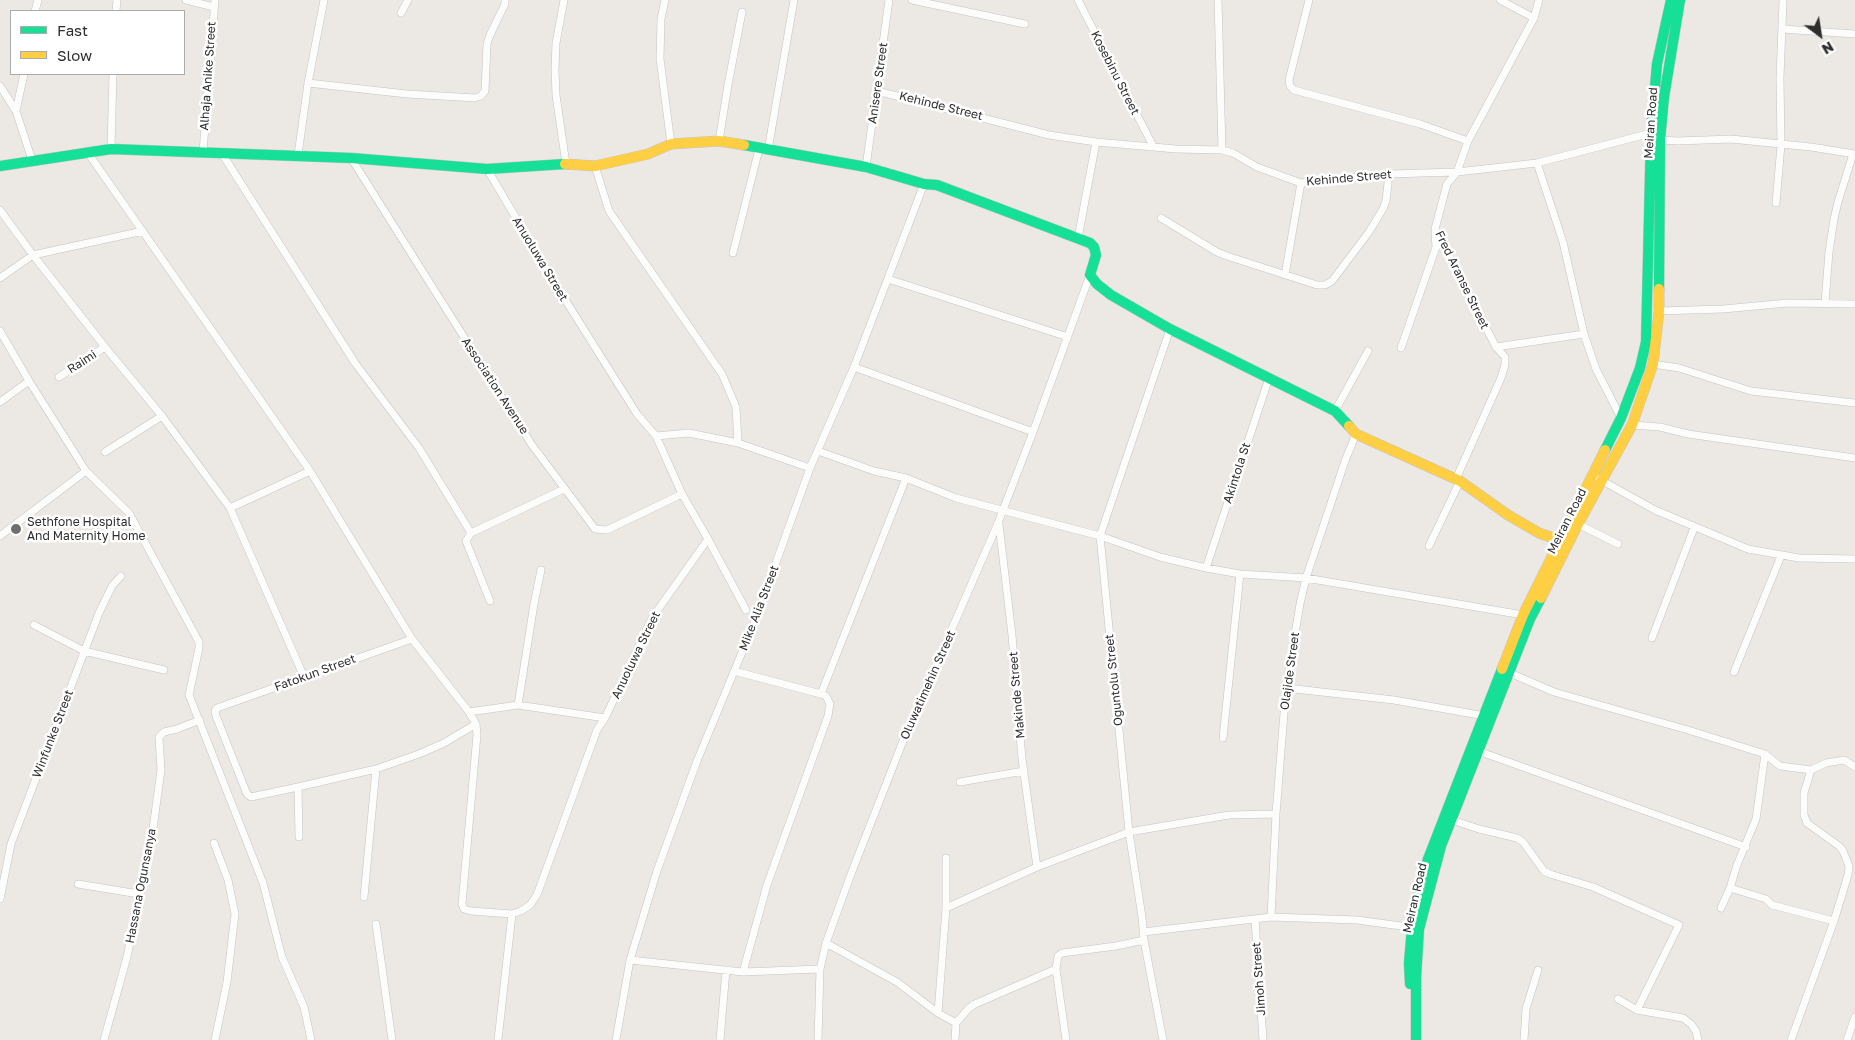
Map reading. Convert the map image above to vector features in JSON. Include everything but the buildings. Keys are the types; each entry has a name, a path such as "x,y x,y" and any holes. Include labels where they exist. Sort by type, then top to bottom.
{"main road":[{"name":"Meiran Road","path":"1410,1040 1409,963 1424,889 1444,816 1485,716 1523,615 1621,418 1640,368 1646,342 1648,311 1651,134 1657,64 1671,0"},
{"name":"Meiran Road","path":"1424,889 1530,619 1578,524 1632,425 1652,364 1659,312 1660,140 1664,97 1680,0"},
{"path":"0,166 111,149 298,155 487,168 566,164 595,166 648,154 671,144 719,141 866,167 924,184 937,185 1090,243 1094,247 1096,255 1090,274 1097,284 1111,295 1170,329 1335,411 1356,434 1458,480 1508,515 1538,533 1560,540"},
{"name":"Meiran Road","path":"1416,928 1416,1040"}],"street":[{"path":"186,0 214,3"},
{"path":"298,155 308,83 324,0"},
{"path":"401,13 408,0"},
{"path":"308,83 406,94 475,98 482,96 485,91 487,44 505,4 505,0"},
{"path":"564,0 556,43 554,70 566,164"},
{"path":"665,0 661,19 660,60 671,144"},
{"path":"733,253 763,150 794,0"},
{"name":"Anisere Street","path":"866,167 889,0"},
{"path":"912,0 1025,24"},
{"name":"Kosebinu Street","path":"1078,0 1153,146"},
{"path":"1218,0 1222,150"},
{"path":"1309,0 1288,80 1294,90 1420,124 1468,141"},
{"path":"1500,0 1534,18"},
{"name":"Fred Aranse Street","path":"1428,546 1458,480 1505,365 1505,357 1496,347 1435,229 1447,184 1457,172 1468,141 1534,18 1539,0"},
{"path":"1776,204 1781,145 1780,78 1784,0"},
{"name":"Alhaja Anike Street","path":"203,152 214,3"},
{"path":"719,141 742,12"},
{"path":"1782,29 1855,34"},
{"path":"16,111 24,75"},
{"path":"111,149 113,75"},
{"path":"0,86 16,111 32,160"},
{"name":"Kehinde Street","path":"877,91 1049,134 1096,142 1153,146 1176,150 1222,150 1234,153 1257,167 1302,183 1389,174 1457,172 1537,163 1651,134"},
{"path":"1660,140 1731,139 1811,147 1854,154 1834,219 1825,303"},
{"path":"1078,238 1096,142"},
{"path":"221,152 355,363 419,448 471,533"},
{"path":"88,153 310,471 412,639 469,712 476,724 477,735 462,904 464,909 471,911 512,914 498,1040"},
{"name":"Association Avenue","path":"351,158 532,444 595,529 607,530 682,494"},
{"path":"1537,163 1563,242 1584,334 1596,368 1621,418"},
{"path":"595,166 609,210 722,374 736,407 738,443"},
{"name":"Anuoluwa Street","path":"487,168 554,282 632,406 656,436 682,494 708,539 652,618 605,718 597,730 537,895 530,905 521,912 512,914"},
{"path":"1161,218 1217,252 1317,285 1326,285 1332,281 1383,210 1386,202 1389,174"},
{"path":"1285,275 1302,183"},
{"name":"Mike Alia Street","path":"616,1040 630,960 657,871 697,761 756,621 810,468 854,367 924,184"},
{"path":"0,210 105,347 162,416 230,508 304,677"},
{"path":"1401,348 1436,248 1435,229"},
{"path":"0,278 33,255 143,230"},
{"name":"Oluwatimehin Street","path":"818,1040 820,969 826,943 903,741 998,523 1034,432 1090,274"},
{"path":"888,278 1068,338"},
{"path":"1659,312 1788,303 1855,304"},
{"name":"Oguntolu Street","path":"1163,1040 1144,936 1129,832 1100,536 1170,329"},
{"path":"0,331 29,382 86,471 129,513 199,642 189,696 264,883 282,957 304,1007 311,1040"},
{"path":"1496,347 1584,334"},
{"name":"Raimi","path":"59,377 105,347"},
{"path":"1335,411 1368,351"},
{"path":"1652,364 1679,368 1751,391 1855,403"},
{"path":"854,367 1034,432"},
{"name":"Akintola St","path":"1206,568 1269,378"},
{"path":"0,402 29,382"},
{"path":"105,452 162,416"},
{"path":"1632,425 1660,427 1688,434 1855,458"},
{"path":"656,436 689,433 738,443 810,468"},
{"name":"Olajide Street","path":"1271,917 1276,814 1286,688 1300,604 1306,578 1345,460 1356,434"},
{"path":"818,451 874,471 906,478 956,498 1100,536 1160,557 1206,568 1240,574 1306,578 1523,615"},
{"path":"0,536 86,471"},
{"path":"230,508 310,471"},
{"path":"1592,475 1655,510 1694,528 1748,549 1781,556 1855,559"},
{"path":"822,694 906,478"},
{"path":"490,601 466,541 471,533 564,489"},
{"name":"Makinde Street","path":"998,523 1012,635 1024,771 1037,866"},
{"path":"1578,524 1618,544"},
{"path":"1652,638 1694,528"},
{"path":"708,539 746,610"},
{"path":"1734,672 1781,556"},
{"path":"518,705 541,570"},
{"path":"1222,738 1240,574"},
{"name":"Winfunke Street","path":"0,899 11,844 98,613 112,586 121,576"},
{"path":"34,625 84,651 164,670"},
{"name":"Fatokun Street","path":"298,787 252,797 247,794 216,716 215,711 217,708 412,639"},
{"path":"734,671 822,694 826,696 830,704 828,716 767,885 743,972"},
{"path":"1510,673 1554,692 1765,754 1780,766 1811,770 1826,763 1844,760 1855,767"},
{"path":"1286,688 1394,700 1485,716"},
{"path":"469,712 518,705 605,718"},
{"name":"Hassana Ogunsanya","path":"105,1040 127,958 152,836 161,770 159,737 164,732 200,720"},
{"path":"299,837 298,787 376,769 444,743 476,724"},
{"path":"1478,751 1746,847"},
{"path":"1721,908 1737,865 1746,847 1757,814 1765,754"},
{"path":"364,897 376,769"},
{"path":"1791,1040 1834,920 1849,866 1839,846 1807,823 1804,815 1804,793 1811,770"},
{"path":"960,782 1024,771"},
{"path":"946,908 1037,866 1129,832 1228,815 1276,814"},
{"path":"1452,820 1479,830 1517,838 1523,842 1544,870 1550,874 1593,887 1679,925 1637,1010"},
{"path":"214,843 228,880 235,914 227,982 215,1040"},
{"path":"938,1013 946,908 946,858"},
{"path":"78,884 139,894"},
{"path":"1730,888 1766,899 1772,905 1834,920"},
{"path":"1066,1040 1056,969 1056,961 1062,953 1116,946 1144,936 1271,917 1357,920 1416,928"},
{"name":"Jimoh Street","path":"1255,919 1263,1040"},
{"path":"376,924 392,1040"},
{"path":"826,943 896,982 938,1013 956,1023"},
{"path":"630,960 743,972 820,969"},
{"path":"954,1040 956,1023 969,1008 1056,969"},
{"path":"720,1040 726,970"},
{"path":"1524,1040 1526,1009 1538,970"},
{"path":"1618,999 1637,1010 1683,1018 1696,1031 1698,1040"},
{"path":"1846,1040 1855,1017"}],"traffic: fast":[{"path":"1605,450 1621,418 1640,368 1646,342 1651,133 1657,64 1671,0"},
{"path":"1659,289 1660,140 1664,97 1680,0"},
{"path":"744,145 866,167 924,184 937,185 1090,243 1094,247 1096,255 1090,275 1097,284 1111,295 1170,329 1335,411 1349,426"},
{"path":"0,166 111,149 351,158 487,169 565,164"},
{"path":"1416,1040 1416,978 1419,929 1441,846 1530,619 1541,598"},
{"path":"1410,984 1409,963 1412,928 1419,888 1428,859 1502,669"}],"traffic: slow":[{"path":"565,164 595,166 648,154 671,144 719,141 744,145"},
{"path":"1541,598 1578,524 1632,425 1653,364 1659,311 1659,289"},
{"path":"1349,426 1356,434 1460,481 1508,515 1539,533 1559,540"},
{"path":"1502,669 1523,615 1605,450"}],"place":[{"name":"Sethfone Hospital And Maternity Home","path":"16,529"}]}
